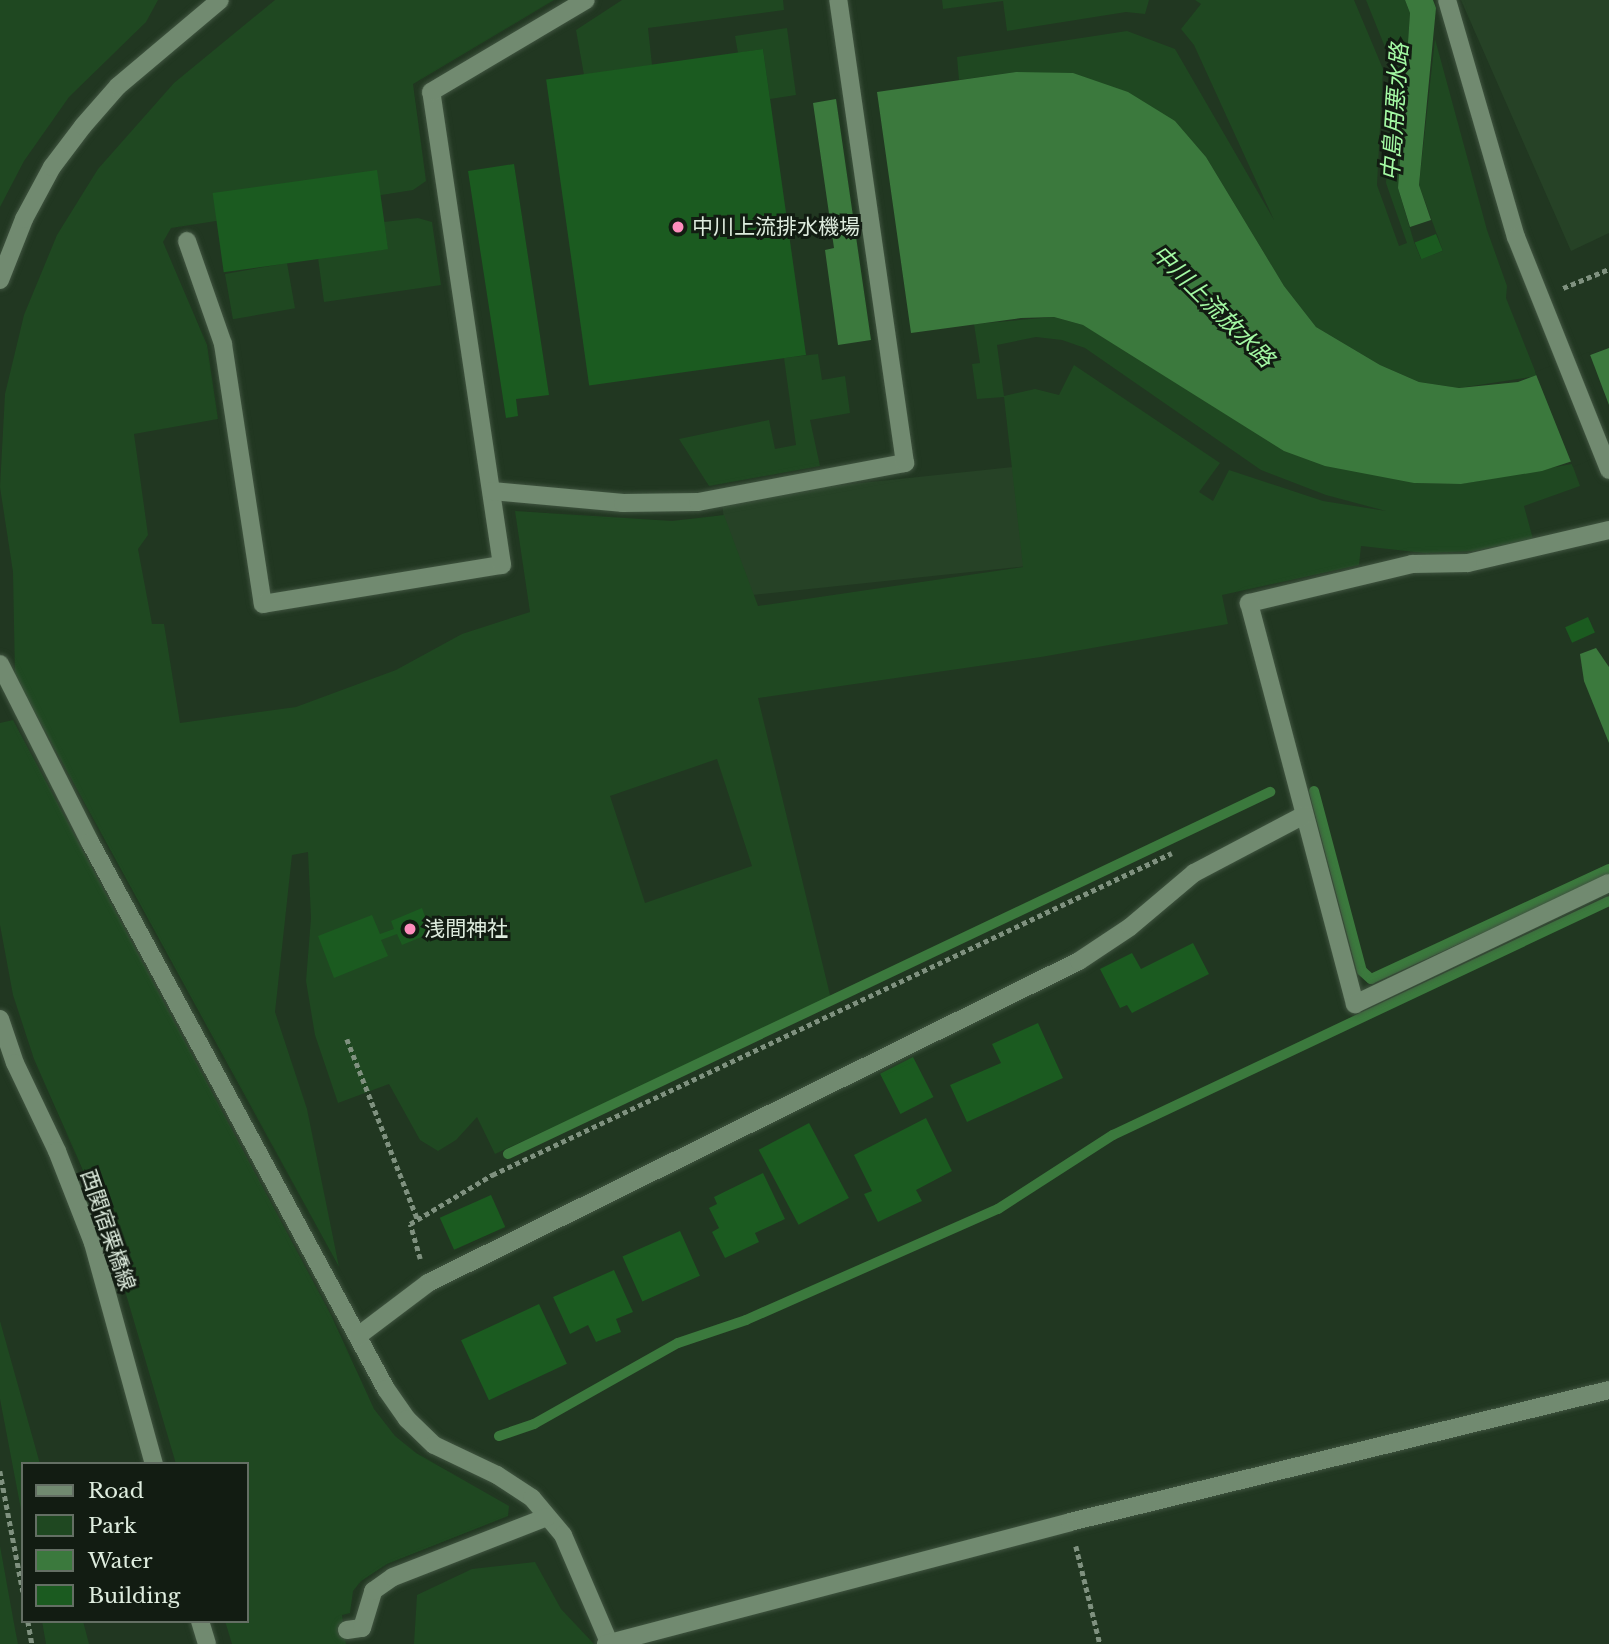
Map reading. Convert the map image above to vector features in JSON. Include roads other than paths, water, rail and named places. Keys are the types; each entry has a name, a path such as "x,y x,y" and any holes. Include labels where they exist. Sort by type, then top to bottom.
{"street":[{"path":"0,280 30,209 83,126 118,86 220,0"},
{"path":"187,241 223,344 263,604 502,565 431,92 586,0"},
{"path":"492,491 623,503 698,502 905,463 838,0"},
{"path":"1447,0 1502,194 1540,298 1609,470"},
{"path":"1609,530 1468,563 1412,564 1249,603 1355,1004 1609,883"},
{"path":"0,664 90,842 358,1336 407,1419 434,1445 497,1475 532,1499 563,1535 607,1642 769,1603 1070,1522 1609,1390"},
{"path":"358,1336 428,1283 1079,961 1130,927 1194,873 1304,815"},
{"name":"西関宿栗橋線","path":"0,1019 15,1063 57,1151 93,1243 153,1462"},
{"path":"346,1630 362,1628 373,1591 393,1577 547,1517"},
{"path":"201,1623 207,1644"}],"water":[{"path":"1405,0 1433,0 1436,8 1419,185 1431,220 1410,227 1398,188 1410,13"},
{"name":"中川上流放水路","path":"1016,72 1073,73 1128,92 1175,121 1206,157 1284,286 1316,327 1380,365 1419,382 1459,388 1518,382 1609,348 1609,449 1542,471 1461,484 1414,483 1325,466 1284,451 1083,325 1054,317 1021,318 911,333 877,92"},
{"path":"836,99 871,340 838,345 825,250 834,248 813,103"},
{"path":"1596,648 1609,667 1609,743 1584,681 1580,654"}],"waterway":[{"path":"1314,791 1362,971 1371,979 1609,869"},
{"path":"508,1154 1270,792"},
{"path":"499,1436 534,1424 678,1343 746,1320 998,1209 1113,1135 1609,901"}],"place":[{"name":"中川上流排水機場","path":"678,227"},
{"name":"浅間神社","path":"410,929"}],"water label":[{"name":"中島用悪水路","path":"1395,112"}]}
